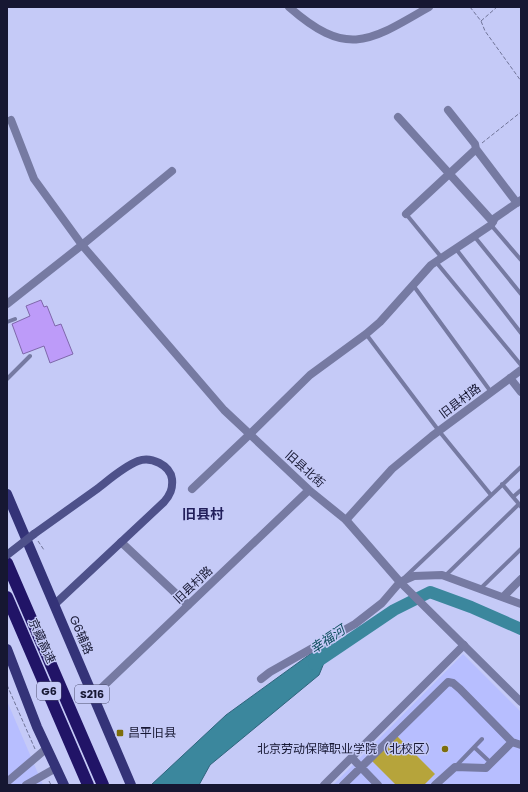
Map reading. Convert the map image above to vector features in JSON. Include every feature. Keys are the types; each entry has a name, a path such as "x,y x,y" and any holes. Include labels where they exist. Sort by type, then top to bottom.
{"highway":[{"path":"7,564 103,785"},
{"name":"京藏高速","path":"7,597 88,785"}],"main road":[{"path":"7,555 131,465 140,461 149,460 159,462 166,468 172,478 170,494 54,605"},
{"name":"G6辅路","path":"7,494 130,784"},
{"path":"7,649 47,748 64,785"},
{"path":"7,665 16,672"}],"street":[{"path":"289,7 308,24 335,38 348,40 362,39 384,33 429,7"},
{"path":"192,489 310,374 366,334 439,260 492,223 495,218 519,201 476,148 475,144 448,110"},
{"path":"398,117 492,223"},
{"name":"旧县北街","path":"11,120 34,179 82,245 224,410 309,490 346,520 400,582 521,702"},
{"path":"406,214 476,148"},
{"path":"7,304 172,171"},
{"name":"旧县村路","path":"346,520 392,469 439,431 521,370"},
{"path":"510,378 521,392"},
{"name":"旧县村路","path":"93,696 309,490"},
{"path":"121,542 188,605"},
{"path":"262,679 270,672 367,616 382,603 400,582 414,576 444,576 521,604"},
{"path":"503,597 521,579"},
{"path":"324,785 464,645"},
{"path":"344,785 448,682 460,689 512,742 521,745"},
{"path":"435,785 455,767 486,768 512,742"},
{"path":"7,782 47,748"},
{"path":"352,758 378,785"},
{"path":"26,785 56,768"}],"lane":[{"path":"406,214 439,260 521,365"},
{"path":"492,223 521,260"},
{"path":"474,236 521,294"},
{"path":"456,249 521,333"},
{"path":"414,285 491,392"},
{"path":"7,322 15,319"},
{"path":"366,334 439,431 490,495"},
{"path":"7,379 30,356"},
{"path":"400,582 521,466"},
{"path":"444,576 520,505 502,484"},
{"path":"513,497 521,490"},
{"path":"480,589 521,549"},
{"path":"455,767 482,739"},
{"path":"474,747 492,763"}],"path":[{"path":"470,7 481,21 485,31 521,81"},
{"path":"481,21 497,7"},
{"path":"476,148 521,112"},
{"path":"35,535 44,550"},
{"path":"7,685 38,756"},
{"path":"46,773 51,785"}],"shaded area":[{"path":"335,636 319,675 210,765 199,785 151,785 226,715"},
{"name":"北京劳动保障职业学院（北校区）","path":"463,654 521,712 521,785 333,785"},
{"path":"7,701 43,785 7,785"},
{"path":"397,736 435,774 424,785 396,785 372,761"}],"building":[{"path":"41,300 44,307 47,306 55,326 61,324 73,354 50,363 44,346 23,354 12,324 30,316 26,306"}],"waterway":[{"name":"幸福河","path":"314,664 394,610 430,592 471,607 521,629"}],"place":[{"name":"昌平旧县","path":"120,733"},
{"name":"北京劳动保障职业学院（北校区）","path":"445,749"}],"district":[{"name":"旧县村","path":"203,514"}]}
